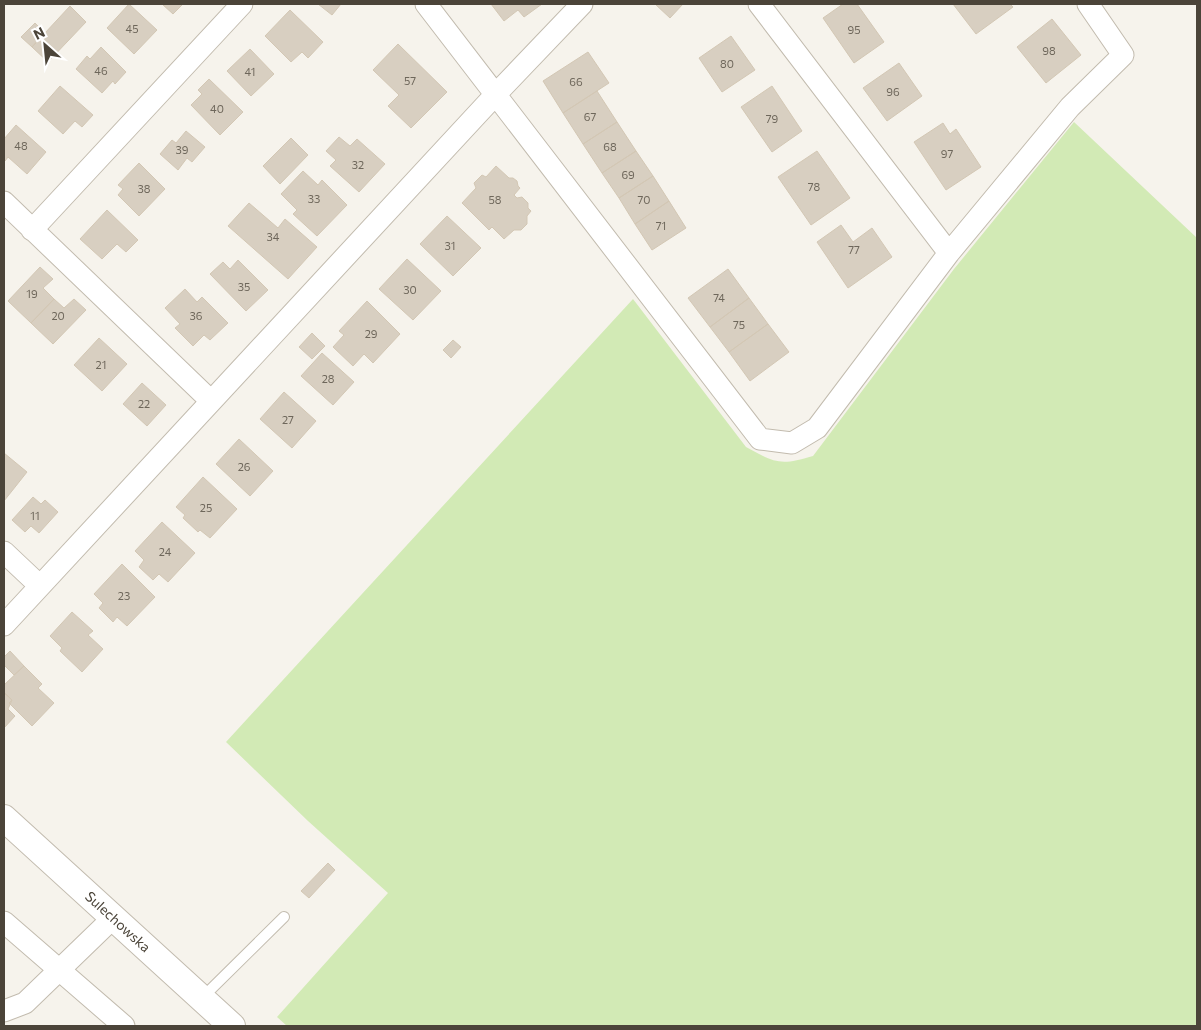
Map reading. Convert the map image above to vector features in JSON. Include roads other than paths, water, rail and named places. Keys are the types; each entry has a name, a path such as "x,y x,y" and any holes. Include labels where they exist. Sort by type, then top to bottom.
{"street":[{"path":"32,230 242,4"},
{"path":"426,4 760,439 792,443 817,428 949,253 1070,107 1123,54 1088,4"},
{"path":"4,626 496,94 582,4"},
{"path":"759,4 949,253"},
{"path":"4,202 211,401"},
{"path":"4,552 40,586"},
{"name":"Sulechowska","path":"4,818 232,1026"},
{"path":"4,1011 25,1003 114,917"},
{"path":"4,922 124,1026"}],"lane":[{"path":"202,998 284,917"}]}
